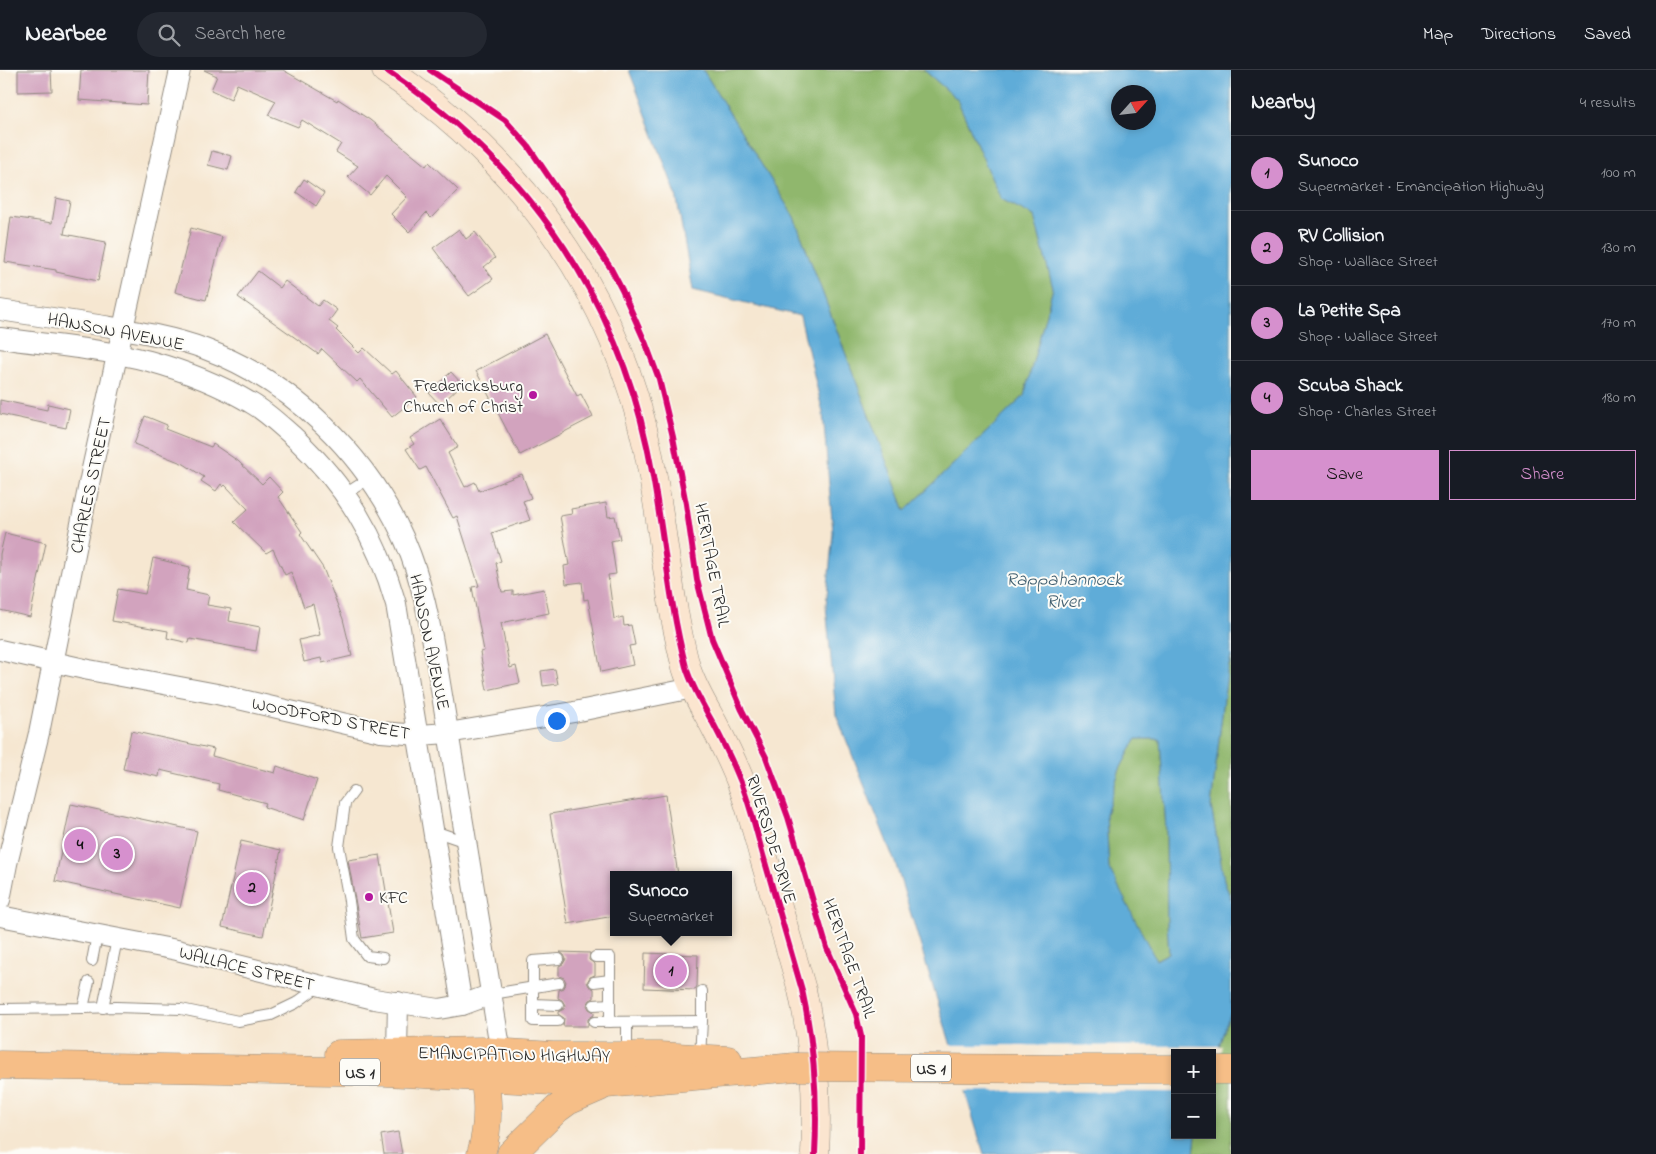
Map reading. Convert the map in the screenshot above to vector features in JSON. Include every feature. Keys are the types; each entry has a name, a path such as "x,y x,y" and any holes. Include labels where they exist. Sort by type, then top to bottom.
{"main road":[{"name":"EMANCIPATION HIGHWAY","path":"234,1070 319,1054 397,1052 491,1052 552,1056 700,1058 794,1067 1171,1070"},
{"name":"HANSON AVENUE","path":"481,1154 486,1138 488,1119 484,1078 491,1052"},
{"name":"EMANCIPATION HIGHWAY","path":"0,1065 386,1072 606,1084 794,1067"},
{"path":"1216,1070 1231,1070"},
{"path":"511,1154 563,1105 583,1093 606,1084"}],"street":[{"name":"CHARLES STREET","path":"0,900 38,733 92,469 180,70"},
{"name":"RIVERSIDE DRIVE","path":"386,70 447,116 517,184 551,226 580,273 604,316 623,362 639,409 660,511 678,635 693,688 720,738 740,781 806,1007 816,1092 815,1154"},
{"name":"HANSON AVENUE","path":"0,310 163,337 203,348 237,363 267,381 311,413 342,444 370,478 387,505 405,542 420,585 432,634 492,994 491,1052"},
{"name":"HANSON AVENUE","path":"0,338 117,355 155,363 209,381 252,404 285,429 303,446 345,494 369,532 390,584 401,626 462,1005"},
{"name":"WOODFORD STREET","path":"0,650 89,670 217,694 381,732 418,735 448,733 577,712 693,688"},
{"name":"WALLACE STREET","path":"0,916 177,950 374,999 440,1009 462,1005 492,994"},
{"path":"397,1052 398,1002"}],"lane":[{"path":"345,494 370,478"},
{"path":"354,791 345,803 339,847 354,940 367,956 383,958"},
{"path":"434,831 466,842"},
{"path":"92,961 97,935"},
{"path":"103,1008 117,939"},
{"path":"595,958 610,957 610,1022"},
{"path":"558,1021 533,1021 532,988 533,961 559,958"},
{"path":"594,982 610,980"},
{"path":"83,1008 89,982"},
{"path":"492,994 559,983"},
{"path":"0,1009 181,1009 238,1021 271,1015 296,1003 320,986"},
{"path":"700,1058 702,991"},
{"path":"533,1004 558,1005"},
{"path":"594,1005 610,1004"},
{"path":"594,1022 702,1021"},
{"path":"627,1022 627,1056"}],"green space":[{"path":"703,70 924,70 957,99 1001,199 1034,216 1053,288 1024,396 905,511 794,217"},
{"path":"1231,657 1231,899 1224,880 1211,806 1227,673"},
{"path":"1136,739 1160,739 1166,830 1169,953 1155,960 1109,869 1106,814 1119,771"},
{"path":"1231,1012 1231,1154 1194,1154 1196,1139 1216,1139 1216,1056"}],"water":[{"name":"Rappahannock River","path":"629,70 703,70 794,217 905,511 1024,396 1053,288 1034,216 1001,199 957,99 924,70 1231,70 1231,657 1227,673 1211,806 1224,880 1231,899 1231,1012 1216,1056 1216,1049 1171,1049 1171,1139 1196,1139 1194,1154 984,1154 896,865 836,714 826,606 833,532 823,413 800,316 693,290 676,194","holes":["1136,739 1160,739 1166,830 1169,953 1156,960 1109,869 1106,814 1119,771"]}],"pier":[{"path":"949,1045 1222,1046 1216,1067 1216,1049 1171,1049 1171,1092 963,1091"}],"building":[{"path":"18,70 51,70 52,91 18,92"},
{"path":"81,70 149,70 147,105 79,100"},
{"path":"204,70 283,70 337,101 338,99 370,120 426,166 429,162 458,190 431,218 426,213 409,232 391,214 407,197 386,176 370,195 348,177 358,166 336,152 341,144 302,120 298,127 268,115 276,101 237,84 231,99 211,90 217,76"},
{"path":"212,151 232,156 228,170 208,165"},
{"path":"304,179 324,193 316,206 296,192"},
{"path":"56,198 70,201 64,234 106,242 98,281 56,272 56,270 5,262 11,217 52,223"},
{"path":"191,228 222,237 206,300 175,292"},
{"path":"459,229 466,239 475,232 495,258 484,267 493,279 469,296 433,248"},
{"path":"258,271 280,288 285,281 318,306 323,300 337,310 329,321 338,328 336,330 359,353 364,348 392,374 396,371 417,397 392,417 360,379 357,382 322,349 318,354 238,297"},
{"name":"Fredericksburg Church of Christ","path":"545,334 577,396 581,394 593,417 520,455 476,371"},
{"path":"451,372 462,384 440,405 429,393"},
{"path":"0,400 47,410 48,404 70,409 66,428 0,414"},
{"path":"145,416 167,425 165,429 211,447 213,444 238,461 262,484 269,477 283,492 278,497 302,532 300,534 323,568 343,619 352,656 322,663 321,658 304,662 299,640 320,635 313,604 304,607 291,572 285,575 273,549 266,553 234,522 248,509 225,485 223,487 221,484 216,491 201,481 204,477 184,464 134,444"},
{"path":"440,419 458,447 448,453 465,487 475,482 479,491 522,474 531,498 523,501 530,520 492,533 501,561 496,563 502,592 513,591 513,595 544,589 549,613 501,623 510,668 516,666 520,683 487,690 480,652 484,651 472,587 479,586 457,516 453,518 426,467 420,470 406,449 414,444 410,438"},
{"path":"606,503 608,517 615,516 620,539 611,541 616,574 608,575 614,619 623,617 624,626 631,625 635,645 629,646 633,665 601,672 588,599 584,600 582,582 566,584 564,566 569,565 560,516 572,514 571,509"},
{"path":"5,533 46,543 30,617 0,610 0,554"},
{"path":"153,558 190,567 186,590 209,595 207,605 231,609 229,621 260,627 256,651 190,639 189,643 167,638 168,631 112,621 118,589 145,594"},
{"path":"555,669 558,684 543,686 541,671"},
{"path":"131,731 214,749 212,756 275,773 277,766 317,780 304,820 264,807 266,803 218,790 219,784 160,770 159,777 123,769"},
{"path":"666,795 677,871 610,871 610,917 568,924 550,814"},
{"path":"71,804 197,831 180,908 55,881"},
{"path":"241,841 281,850 263,936 222,927"},
{"name":"KFC","path":"380,855 393,933 362,938 348,860"},
{"path":"560,952 590,953 589,960 595,964 595,975 590,977 587,982 594,989 594,998 587,1005 594,1012 594,1015 588,1019 588,1026 563,1026 564,1018 558,1014 558,1012 564,1009 565,1005 558,998 559,990 564,988 566,982 564,978 559,976 559,966 566,959"},
{"path":"645,953 698,955 697,986 695,990 644,988"},
{"path":"398,1132 402,1154 384,1154 381,1135"}],"cycle path":[{"path":"386,70 434,106 479,145 519,187 554,232 585,281 611,333 632,388 647,446 674,612 688,674 724,744 744,789 802,990 810,1031 814,1072 815,1154"},
{"name":"HERITAGE TRAIL","path":"430,70 505,120 528,146 610,267 646,344 659,379 673,437 686,504 697,580 712,639 742,710 766,757 788,817 827,948 856,1014 861,1036 860,1154"}],"place":[{"name":"Fredericksburg Church of Christ","path":"533,395"},
{"name":"Scuba Shack","path":"80,845"},
{"name":"La Petite Spa","path":"117,854"},
{"name":"RV Collision","path":"252,888"},
{"name":"KFC","path":"369,897"},
{"name":"Sunoco","path":"671,971"}]}
